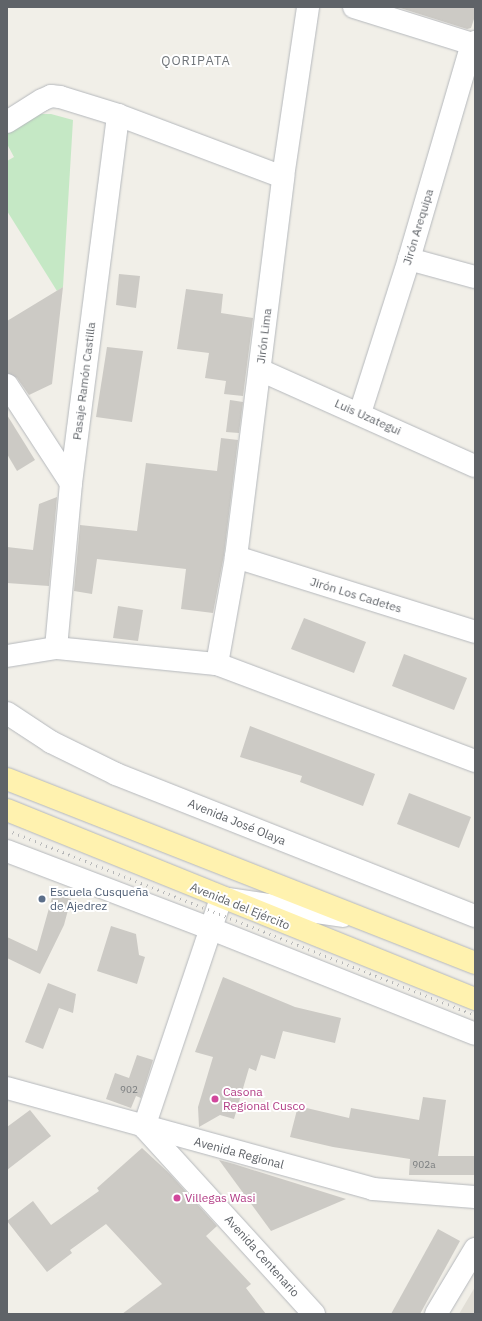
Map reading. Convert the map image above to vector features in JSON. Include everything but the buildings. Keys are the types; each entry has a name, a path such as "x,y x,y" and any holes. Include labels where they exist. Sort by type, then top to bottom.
{"main road":[{"path":"7,779 216,863 366,919 475,963"},
{"name":"Avenida del Ejército","path":"7,810 221,898 475,999"}],"street":[{"name":"Jirón Lima","path":"217,664 236,557 283,177 308,7"},
{"path":"354,7 474,43"},
{"name":"Jirón Arequipa","path":"360,414 409,259 474,43"},
{"path":"7,122 51,96 118,115 283,177"},
{"name":"Pasaje Ramón Castilla","path":"56,648 71,483 118,115"},
{"path":"409,259 475,277"},
{"name":"Luis Uzategui","path":"260,370 475,466"},
{"path":"7,385 71,483"},
{"name":"Jirón Los Cadetes","path":"236,557 475,632"},
{"path":"7,656 56,648 217,664 475,761"},
{"name":"Avenida José Olaya","path":"7,713 51,742 116,774 475,916"},
{"path":"7,851 209,928 475,1034"},
{"path":"144,1127 209,928 221,898 366,919"},
{"name":"Avenida Regional","path":"7,1088 144,1127 374,1189 475,1196"},
{"name":"Avenida Centenario","path":"144,1127 314,1314"},
{"path":"436,1314 475,1249"}],"shaded area":[{"path":"475,1287 475,1314 459,1314"}],"green space":[{"path":"32,114 51,114 73,120 63,287 57,291 7,211 7,161 14,157 7,144 7,129"}],"railway":[{"path":"7,830 475,1015"}],"place":[{"name":"Escuela Cusqueña de Ajedrez","path":"42,899"},
{"name":"Casona Regional Cusco","path":"215,1099"},
{"name":"Villegas Wasi","path":"177,1198"}],"district":[{"name":"QORIPATA","path":"196,61"}]}
